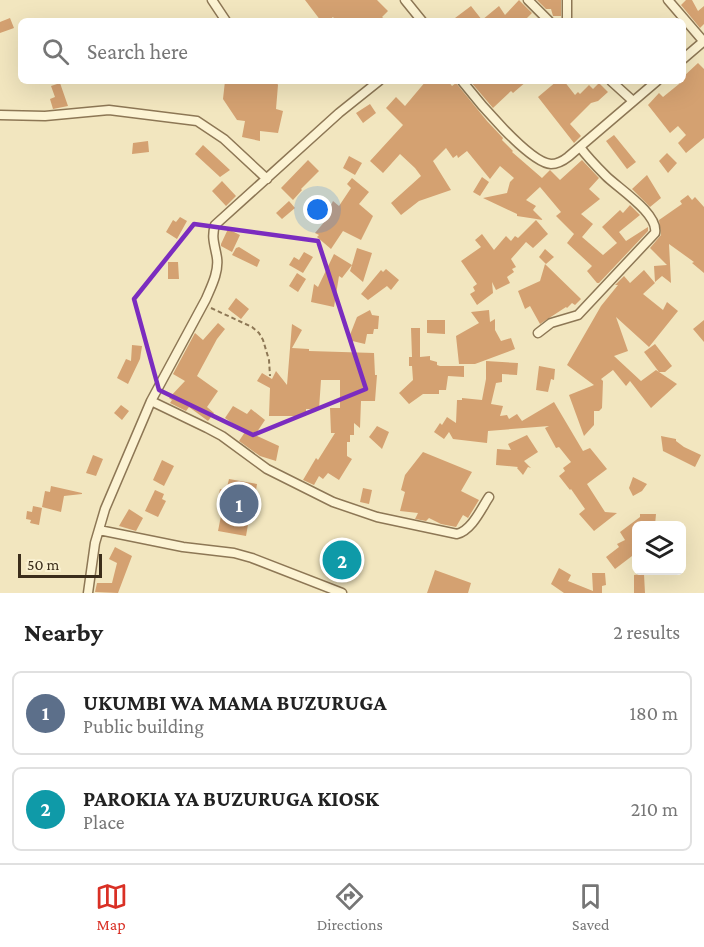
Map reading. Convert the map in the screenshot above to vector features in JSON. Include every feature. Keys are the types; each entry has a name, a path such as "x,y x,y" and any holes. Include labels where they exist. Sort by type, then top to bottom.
{"street":[{"path":"212,0 224,18"},
{"path":"405,0 420,18"},
{"path":"528,0 546,18"},
{"path":"567,0 567,18"},
{"path":"668,0 684,18"},
{"path":"686,20 704,41 686,56"},
{"path":"88,593 95,543 105,509 151,401 213,283 217,267 213,234 215,225 339,113 375,84"},
{"path":"465,84 501,127 538,159 551,164 561,162 653,84"},
{"path":"614,84 633,101"},
{"path":"0,115 45,116 109,110 197,121 224,139 267,179"},
{"path":"538,333 551,323 579,315 655,233 654,223 637,202 607,177 580,147"},
{"path":"151,401 222,436 267,470 333,502 376,518 457,534 468,527 489,496"},
{"path":"99,530 183,548 234,553 342,593"}],"path":[{"path":"203,305 252,327 259,333 269,360 270,376"}],"highlighted area":[{"path":"194,224 318,241 366,389 253,435 159,390 134,299"}],"building":[{"path":"305,0 377,0 388,11 383,18 319,18"},
{"path":"519,0 532,13 527,18 484,18 499,6 505,15"},
{"path":"537,0 561,0 561,16 553,16 551,9 546,9"},
{"path":"686,0 692,0 698,11 704,6 704,24 700,28 681,5"},
{"path":"471,6 480,18 455,18"},
{"path":"10,18 14,28 0,33 0,22"},
{"path":"698,63 704,69 704,138 686,153 678,143 686,135 678,126 670,133 648,105 659,93 663,97 679,84 686,84 686,74"},
{"path":"60,84 68,106 53,109 50,99 55,97 51,86"},
{"path":"225,84 278,84 276,109 283,111 278,133 260,131 260,141 242,137 245,121 237,120 223,99"},
{"path":"423,84 450,84 452,86 457,84 503,138 502,140 512,152 542,178 550,170 560,180 582,160 599,178 589,189 600,199 581,214 593,224 582,237 603,255 617,243 602,227 620,210 623,213 630,205 640,215 619,232 626,241 648,227 648,231 597,283 587,271 592,266 567,243 574,234 556,216 561,212 540,187 526,200 536,206 533,210 543,220 517,216 483,198 507,193 510,182 514,178 500,166 490,179 467,151 458,158 457,155 453,158 446,148 433,161 451,190 419,201 401,215 391,203 421,176 400,154 383,173 370,161 403,125 386,108 396,97 405,106"},
{"path":"473,84 524,84 513,93 511,91 493,108"},
{"path":"553,84 566,84 575,95 578,92 580,94 589,85 593,89 598,84 608,92 598,101 591,103 570,124 581,136 574,143 538,97"},
{"path":"370,104 376,113 363,123 356,113"},
{"path":"614,135 636,162 627,169 606,141"},
{"path":"148,141 149,152 132,154 133,143"},
{"path":"203,145 230,170 220,177 195,154"},
{"path":"667,153 677,163 668,173 659,161"},
{"path":"349,156 362,163 355,175 343,168"},
{"path":"308,160 319,171 293,200 281,188"},
{"path":"647,175 661,198 650,207 632,189"},
{"path":"482,177 489,182 480,196 473,192"},
{"path":"352,178 369,192 359,204 373,216 361,240 343,231 331,249 315,233 325,221 305,204 322,205 323,202 331,205 333,201 339,206 351,188 347,184"},
{"path":"222,181 236,196 226,206 212,191"},
{"path":"688,195 692,200 695,197 704,207 704,273 692,263 694,262 669,244 671,283 662,276 655,282 654,266 667,265 650,248 661,235 659,220 682,204 680,201"},
{"path":"289,201 295,208 282,219 276,213"},
{"path":"180,217 187,221 177,239 166,232 173,220 176,222"},
{"path":"536,220 548,234 533,248 526,242 511,259 516,267 512,269 514,272 507,277 510,283 496,290 492,282 493,293 477,305 470,294 475,291 473,287 477,284 461,261 481,247 475,240 482,234 494,250 506,236 511,241 515,236 518,238"},
{"path":"228,229 240,235 232,252 221,246"},
{"path":"239,247 260,260 257,267 232,255"},
{"path":"357,248 372,253 363,282 350,271"},
{"path":"545,249 554,257 546,264 539,257"},
{"path":"304,252 313,257 303,273 289,265 294,257 299,260"},
{"path":"334,254 352,265 342,278 339,276 334,307 311,302 314,284 318,287"},
{"path":"168,262 178,262 179,279 168,279"},
{"path":"545,264 581,299 575,305 572,303 540,324 530,306 525,309 518,291 540,281"},
{"path":"386,269 399,280 391,290 387,286 368,300 361,294 381,270 383,272"},
{"path":"644,270 655,283 643,294 663,310 667,302 678,311 649,347 616,317 628,351 614,356 641,381 656,370 677,384 651,408 630,381 626,386 613,370 601,379 603,381 602,408 594,411 594,425 584,436 569,395 594,385 567,365 601,306 618,285 615,285 624,276 630,283"},
{"path":"297,273 306,279 298,292 289,286"},
{"path":"236,298 249,309 241,319 228,309"},
{"path":"370,310 372,315 379,316 378,329 374,329 373,334 367,334 365,344 348,340 357,317"},
{"path":"489,310 490,322 495,319 495,330 501,341 511,338 515,349 475,364 459,364 456,336 479,323 471,312"},
{"path":"427,320 445,320 445,334 427,333"},
{"path":"704,320 704,342 693,329"},
{"path":"218,323 225,329 197,376 218,391 207,407 214,413 208,421 189,407 186,411 170,403 172,400 169,398 185,381 173,374 195,333 203,340"},
{"path":"292,324 302,330 292,348 309,349 309,351 374,353 375,375 377,375 375,401 361,401 360,428 354,423 354,435 350,435 350,442 347,442 347,456 352,459 339,480 328,473 323,479 319,476 314,485 303,480 335,433 331,433 330,408 340,408 340,380 321,380 319,409 306,409 306,416 269,416 270,388 257,381 262,373 272,379 276,371 287,385"},
{"path":"411,328 420,328 420,357 430,356 430,360 437,362 440,366 464,366 464,377 448,376 446,390 439,390 439,394 423,394 409,404 399,393 413,380 412,366 409,366 409,357 412,357"},
{"path":"655,344 672,366 665,372 659,372 644,352"},
{"path":"132,345 142,346 140,359 128,384 117,378 126,359 131,361"},
{"path":"486,361 518,363 517,375 502,374 502,382 496,383 491,404 503,406 500,416 507,415 509,419 517,414 522,421 554,402 583,451 590,448 607,469 587,484 605,512 617,513 594,531 579,514 585,509 559,476 565,471 563,468 571,462 559,447 556,448 545,428 549,426 488,431 487,443 453,439 449,432 444,439 434,432 447,417 456,423 457,400 462,400 462,398 482,400 486,379"},
{"path":"539,366 555,369 554,380 551,379 548,392 536,390"},
{"path":"121,405 129,411 122,420 114,413"},
{"path":"233,406 247,414 251,409 265,420 255,435 279,446 276,461 260,456 239,441 245,432 225,418"},
{"path":"377,426 389,432 382,449 369,437"},
{"path":"527,435 538,452 524,461 531,468 528,467 523,475 518,467 496,465 497,449 511,450 508,444"},
{"path":"661,436 676,439 684,447 701,455 695,467 663,451"},
{"path":"423,452 472,472 461,491 479,500 468,518 463,515 456,527 441,524 429,518 426,521 415,519 418,513 400,511 405,492 401,490 405,475"},
{"path":"93,455 103,459 96,476 86,473"},
{"path":"162,460 174,466 164,486 153,480"},
{"path":"633,477 647,484 642,491 633,496 629,488"},
{"path":"229,479 257,484 255,496 259,496 255,514 250,513 246,536 218,531 223,506 217,505 220,489 226,491"},
{"path":"51,486 82,494 64,496 61,512 42,507 45,491 50,492"},
{"path":"363,488 372,490 369,504 360,502"},
{"path":"155,490 164,494 162,499 166,501 158,517 145,511"},
{"path":"33,506 42,508 39,525 30,523 31,520 26,519 27,511 32,512"},
{"path":"129,509 143,518 136,531 119,526"},
{"path":"640,514 656,514 655,521 635,521 640,517"},
{"path":"632,523 632,556 615,569 606,557 619,547 617,544 625,540 620,532"},
{"path":"115,547 132,556 118,593 95,592 97,583 112,583 117,563 109,559"},
{"path":"339,551 350,556 344,569 334,565"},
{"path":"559,568 571,575 568,581 593,591 592,573 605,573 606,585 602,586 602,593 564,593 551,584"},
{"path":"435,570 471,583 468,593 427,593"},
{"path":"634,575 644,575 645,593 634,593"}],"place":[{"name":"UKUMBI WA MAMA BUZURUGA","path":"239,504"},
{"name":"PAROKIA YA BUZURUGA KIOSK","path":"342,560"}]}
